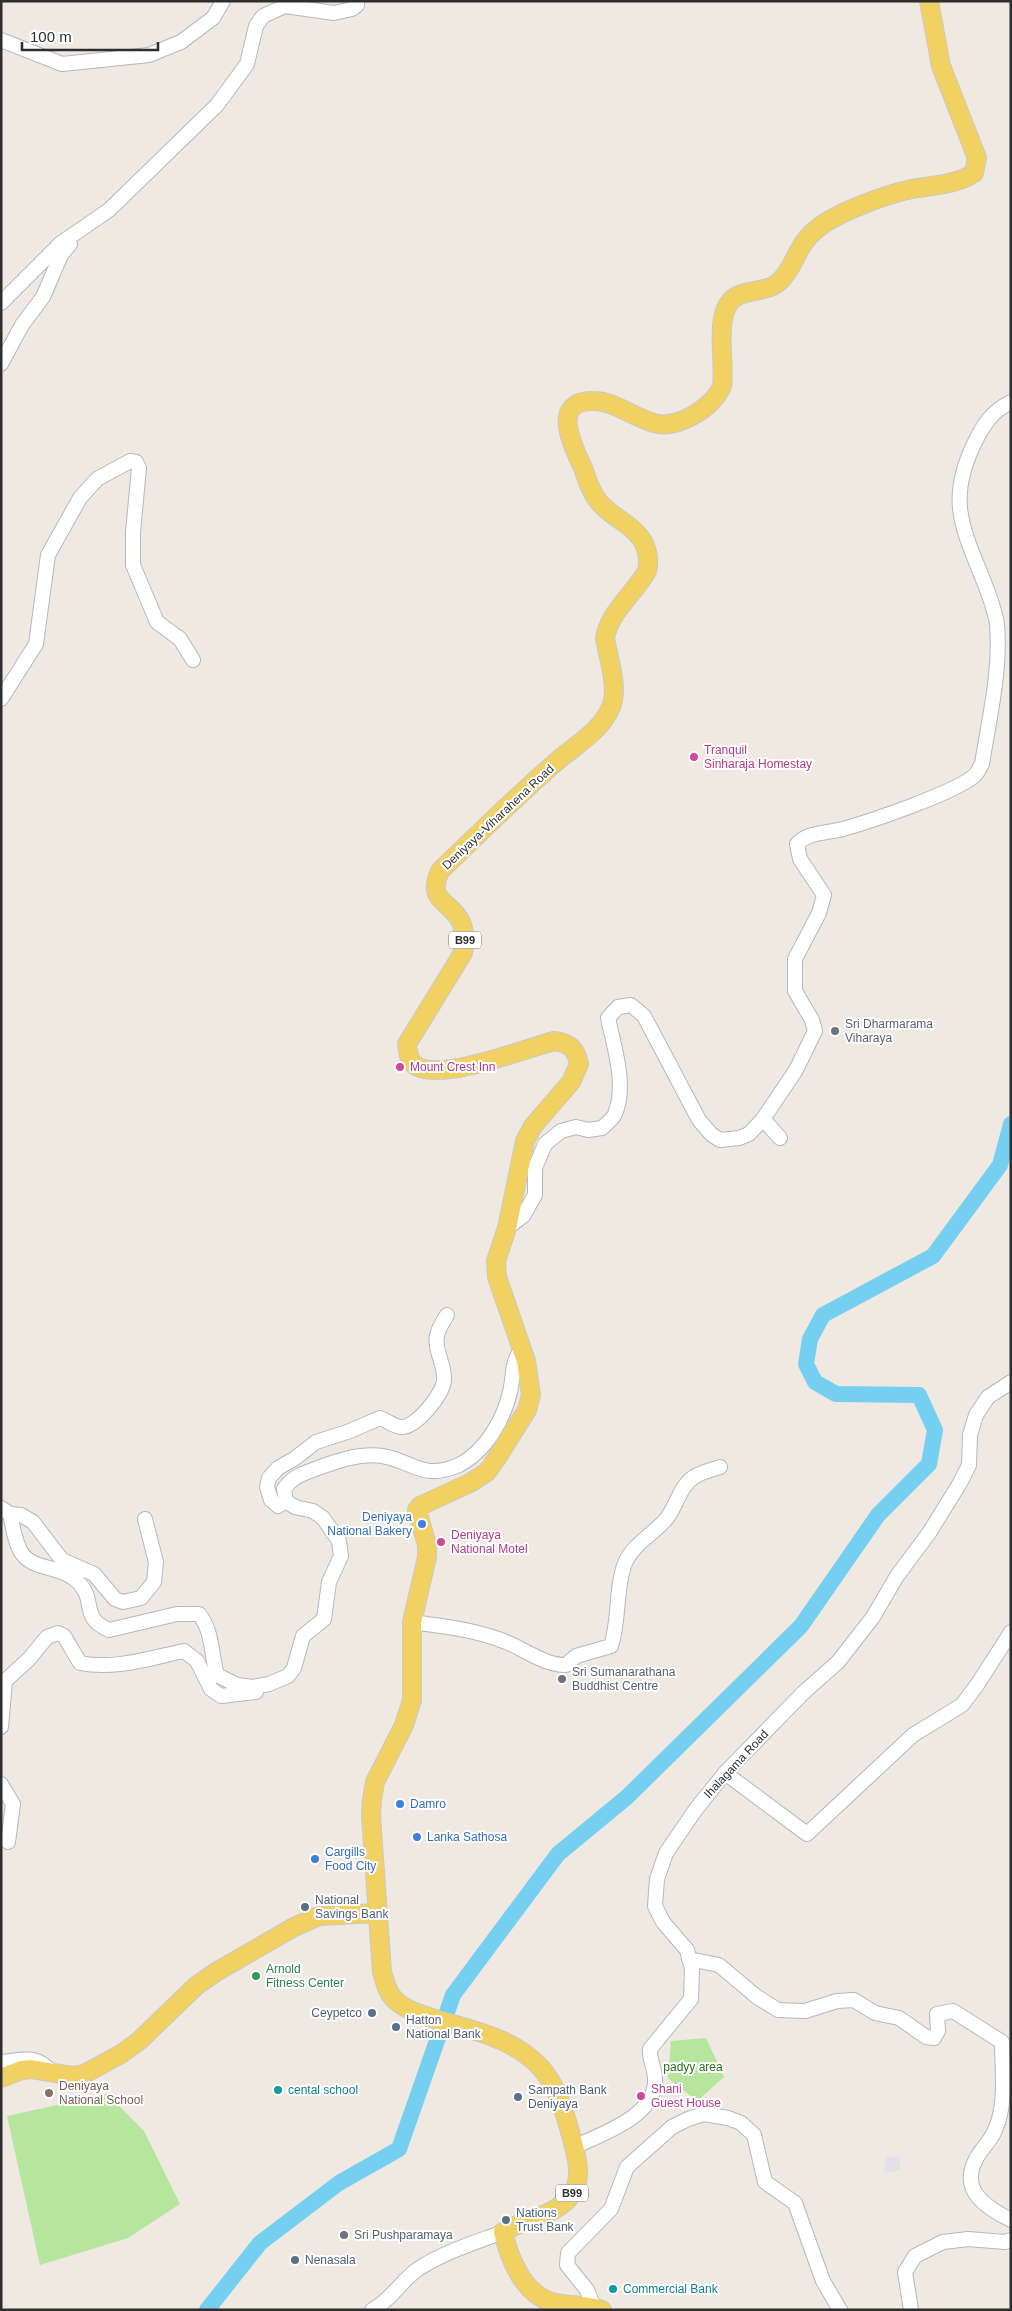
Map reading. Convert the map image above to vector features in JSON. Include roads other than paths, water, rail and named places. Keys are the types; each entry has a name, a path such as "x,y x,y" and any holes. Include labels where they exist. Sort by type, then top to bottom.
{"main road":[{"name":"Deniyaya-Viharahena Road","path":"503,2232 510,2227 543,2216 561,2206 571,2196 577,2183 578,2171 568,2122 546,2074 535,2062 516,2048 464,2027 419,2014 402,2007 392,1998 386,1987 382,1972 371,1816 372,1799 376,1782 410,1711 412,1700 412,1622 427,1557 427,1545 416,1510 420,1506 481,1477 498,1458 522,1419 529,1402 530,1384 522,1349 497,1277 496,1261 507,1228 525,1141 533,1126 578,1071 579,1064 573,1048 564,1042 554,1041 468,1066 430,1071 412,1063 408,1054 408,1044 463,953 465,941 460,919 440,900 436,892 435,882 440,871 604,720 611,708 613,687 605,638 606,630 613,616 643,579 650,564 640,536 605,508 595,497 570,440 568,417 576,406 594,401 648,422 666,425 676,424 711,404 719,396 722,386 721,325 728,303 738,295 767,289 777,284 786,274 804,240 819,227 842,213 910,190 961,180 974,173 977,158 941,66 929,1"},
{"path":"1,2078 22,2070 32,2069 72,2076 84,2074 115,2058 145,2036 196,1986 216,1972 310,1919 330,1914 357,1915 377,1912"},
{"path":"503,2232 518,2272 528,2287 540,2298 556,2303 598,2308"}],"street":[{"path":"1,40 62,64 149,55 181,42 213,18 223,1"},
{"path":"1,304 61,243 109,210 217,105 247,64 256,26 263,16 285,6 334,14 352,9 357,5 355,1"},
{"path":"1,364 22,325 43,297 61,255 80,230"},
{"path":"507,1228 523,1216 535,1195 535,1168 545,1144 561,1131 576,1126 588,1130 602,1128 615,1115 620,1094 617,1060 608,1018 618,1007 632,1005 644,1016 698,1120 711,1134 720,1140 739,1138 749,1134 763,1119 796,1070 815,1030 812,1020 795,992 795,959 819,913 824,895 800,859 797,844 804,837 844,828 937,796 967,781 976,774 982,764 996,668 997,624 989,593 965,536 958,495 963,467 985,421 1011,402"},
{"path":"1,699 36,644 48,555 80,498 97,479 130,462 136,462 139,468 132,532 133,565 157,622 180,639 193,660"},
{"path":"763,1119 780,1138"},
{"path":"286,1501 278,1506 271,1500 268,1487 269,1478 278,1468 294,1460 316,1442 350,1431 380,1418 400,1427 413,1424 420,1419 443,1385 444,1376 436,1341 438,1332 447,1315"},
{"path":"1,1727 5,1681 29,1660 47,1638 58,1633 64,1636 80,1663 93,1666 119,1664 184,1651 197,1661 211,1689 221,1696 247,1694 288,1676 294,1668 303,1636 324,1619 329,1582 342,1556 339,1541 323,1518 312,1511 295,1507 286,1501 284,1489 289,1482 298,1475 338,1460 366,1455 384,1456 412,1468 432,1472 459,1464 482,1447 496,1428 510,1392 514,1359 522,1349"},
{"name":"Ihalagama Road","path":"574,2147 618,2126 642,2111 651,2098 655,2079 649,2060 650,2049 691,1999 692,1969 686,1950 663,1922 655,1906 656,1879 666,1853 696,1809 725,1773 803,1693 838,1662 873,1617 897,1576 929,1533 960,1483 969,1464 970,1435 976,1415 988,1397 1011,1382"},
{"path":"412,1622 449,1627 505,1641 554,1665 566,1665 576,1656 611,1646 616,1631 620,1588 626,1562 638,1545 668,1518 681,1492 694,1476 720,1468"},
{"path":"6,1511 22,1553 32,1563 60,1569 79,1583 86,1592 91,1617 99,1626 109,1630 177,1614 199,1614 206,1622 210,1636 211,1655 217,1675 237,1685 252,1687 269,1684"},
{"path":"6,1511 21,1515 33,1522 62,1560 94,1574 115,1599 123,1602 141,1598 154,1582 156,1562 144,1520"},
{"path":"725,1773 807,1834 914,1735 962,1705 978,1685 1011,1632"},
{"path":"1,1784 13,1804 8,1842"},
{"path":"689,1959 719,1965 757,1997 778,2010 805,2011 837,2001 854,2000 875,2013 899,2018 926,2037 934,2038 938,2031 937,2014 952,2011 1002,2042 1002,2096 998,2122 995,2130 975,2160 971,2177 978,2199 987,2208 1011,2220"},
{"path":"1,2062 41,2061 52,2072"},
{"path":"598,2308 587,2290 567,2265 568,2252 611,2210 627,2167 672,2127 704,2114 728,2118 741,2123 754,2135 765,2182 795,2203 823,2281 840,2310"},
{"path":"372,2310 382,2305 417,2270 448,2253 503,2232"},
{"path":"911,2310 905,2272 915,2256 943,2242 968,2239 1004,2242 1011,2240"}],"waterway":[{"path":"207,2310 260,2243 339,2183 399,2149 453,1995 558,1854 627,1797 801,1626 878,1515 929,1464 935,1430 919,1395 836,1394 815,1382 806,1364 810,1339 823,1315 933,1256 1000,1165 1011,1124"}],"place":[{"name":"Tranquil Sinharaja Homestay","path":"694,757"},
{"name":"Sri Dharmarama Viharaya","path":"835,1031"},
{"name":"Mount Crest Inn","path":"400,1067"},
{"name":"Deniyaya National Bakery","path":"422,1524"},
{"name":"Deniyaya National Motel","path":"441,1542"},
{"name":"Sri Sumanarathana Buddhist Centre","path":"562,1679"},
{"name":"Damro","path":"400,1804"},
{"name":"Lanka Sathosa","path":"417,1837"},
{"name":"Cargills Food City","path":"315,1859"},
{"name":"National Savings Bank","path":"305,1907"},
{"name":"Arnold Fitness Center","path":"256,1976"},
{"name":"Ceypetco","path":"372,2013"},
{"name":"Hatton National Bank","path":"396,2027"},
{"name":"cental school","path":"278,2090"},
{"name":"Deniyaya National School","path":"49,2093"},
{"name":"Shani Guest House","path":"641,2096"},
{"name":"Sampath Bank Deniyaya","path":"518,2097"},
{"name":"Nations Trust Bank","path":"506,2220"},
{"name":"Sri Pushparamaya","path":"344,2235"},
{"name":"Nenasala","path":"295,2260"},
{"name":"Commercial Bank","path":"613,2289"}],"park label":[{"name":"padyy area","path":"693,2067"}]}
